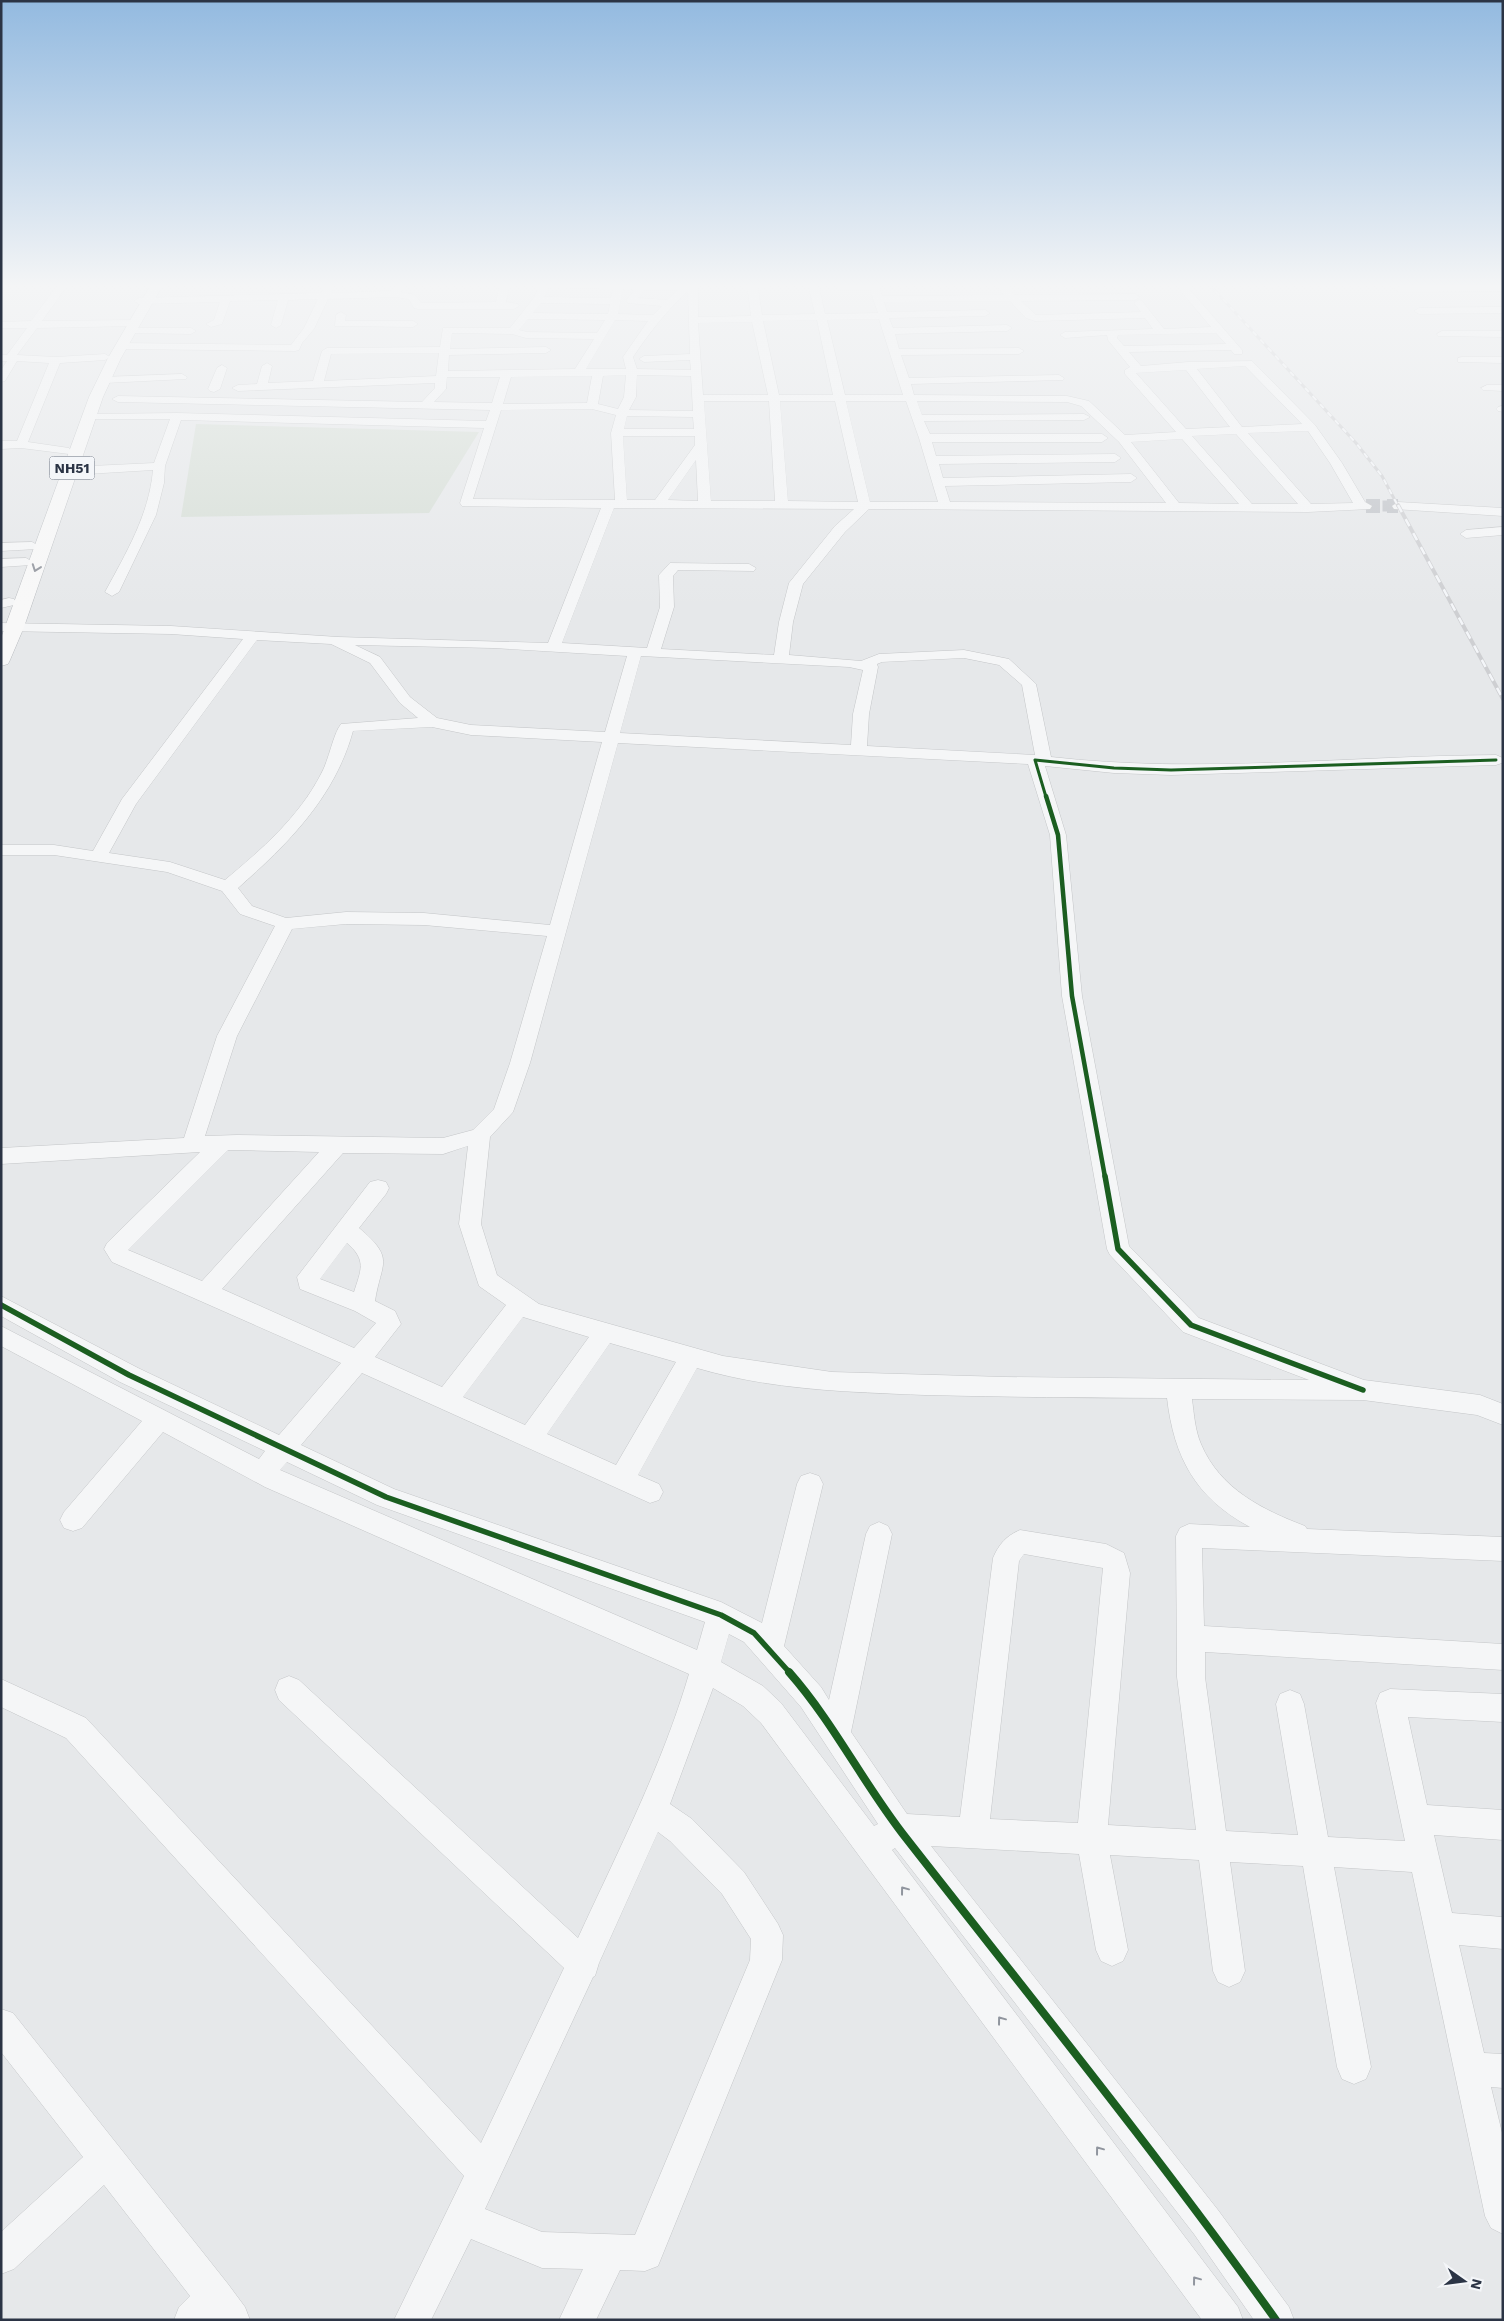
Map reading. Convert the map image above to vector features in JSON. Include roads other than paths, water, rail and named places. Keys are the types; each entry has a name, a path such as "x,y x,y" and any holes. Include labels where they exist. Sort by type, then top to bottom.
{"highway":[{"name":"NH51","path":"6,625 83,438 96,391"},
{"name":"NH51","path":"1,660 6,625 5,603 26,562 61,473 65,451 96,391"}],"street":[{"path":"21,444 43,391"},
{"path":"425,405 438,391"},
{"path":"502,391 466,503 1175,508 1363,506 1311,427 1276,391"},
{"path":"592,406 595,391"},
{"path":"553,648 615,504 617,434 622,413 630,391"},
{"path":"698,391 705,506"},
{"path":"773,391 782,506"},
{"path":"839,391 865,506"},
{"path":"908,391 925,438 944,506"},
{"path":"1146,391 1250,508"},
{"path":"1208,391 1239,430 1308,508"},
{"path":"698,398 1074,400 1085,403 1122,439 1175,508"},
{"path":"118,399 497,407 592,406 622,413 699,414"},
{"path":"88,418 177,416 491,425"},
{"path":"112,592 152,511 160,466 177,416"},
{"path":"918,418 1084,417"},
{"path":"1122,439 1239,430 1311,427"},
{"path":"617,434 700,438"},
{"path":"658,505 700,438"},
{"path":"925,438 1102,438"},
{"path":"1,445 21,444 65,451"},
{"path":"931,460 1115,458"},
{"path":"70,471 160,466"},
{"path":"938,482 1131,478"},
{"path":"780,660 786,622 796,583 840,529 865,506"},
{"path":"1398,506 1503,512"},
{"path":"1466,534 1503,531"},
{"path":"1,547 32,546"},
{"path":"1,562 26,562"},
{"path":"1,1156 222,1143 443,1146 480,1135 503,1112 520,1063 612,738 643,653 668,612 669,596 666,575 675,566 749,568"},
{"path":"6,625 254,634 334,640 553,648 863,665 871,667 861,714 859,750"},
{"path":"98,857 128,803 254,634"},
{"path":"334,640 374,660 404,700 432,722"},
{"path":"863,665 879,658 964,654 1004,662 1029,684 1039,761 1058,835 1072,996 1118,1249 1191,1325 1363,1390"},
{"path":"228,887 270,852 308,807 334,768 346,727 432,722 471,730 859,750 1039,761 1124,769 1292,768 1431,760 1496,760"},
{"path":"1,850 54,850 170,867 228,887 246,910 285,924 346,918 424,919 558,932"},
{"path":"192,1144 227,1036 285,924"},
{"path":"480,1135 470,1224 487,1280 532,1310 723,1366 832,1382 1005,1387 1363,1390 1480,1405 1503,1415"},
{"path":"222,1143 115,1249 120,1256 206,1292 650,1492"},
{"path":"206,1292 338,1145"},
{"path":"262,1473 389,1324 387,1318 362,1304 308,1282 308,1277 378,1188"},
{"path":"345,1229 367,1248 373,1256 374,1268 362,1304"},
{"path":"446,1401 521,1303"},
{"path":"4,1318 159,1419 262,1473 704,1667 762,1703 1225,2320"},
{"path":"4,1318 386,1497 720,1615 754,1634 811,1697 899,1829 1206,2222 1276,2320"},
{"path":"530,1438 605,1332"},
{"path":"622,1479 691,1357"},
{"path":"1178,1388 1188,1444 1213,1486 1235,1506 1261,1522 1317,1541"},
{"path":"74,1520 159,1419"},
{"path":"769,1650 810,1484"},
{"path":"836,1735 879,1534"},
{"path":"1229,1970 1191,1677 1190,1536 1503,1549"},
{"path":"973,1833 1006,1558 1020,1542 1106,1556 1115,1561 1117,1573 1092,1839 1112,1950"},
{"path":"412,2320 485,2173 584,1965 658,1799 693,1709 720,1615"},
{"path":"1190,1638 1376,1651 1503,1656"},
{"path":"289,1690 584,1965"},
{"path":"1,1692 76,1728 485,2173"},
{"path":"1503,1708 1390,1703 1503,2216"},
{"path":"1290,1704 1354,2067"},
{"path":"462,2218 542,2250 645,2253 766,1960 767,1935 733,1883 681,1830 658,1799"},
{"path":"1417,1819 1503,1825"},
{"path":"870,1846 899,1829 1425,1857"},
{"path":"1441,1928 1503,1934"},
{"path":"1,2025 106,2160 213,2312"},
{"path":"1471,2068 1503,2071"},
{"path":"1,2256 106,2160"},
{"path":"577,2320 610,2252"}],"tunnel":[{"path":"1366,506 1398,506"}],"railway":[{"path":"1308,391 1356,443 1382,476 1398,506"},
{"path":"1398,505 1503,699"}]}
